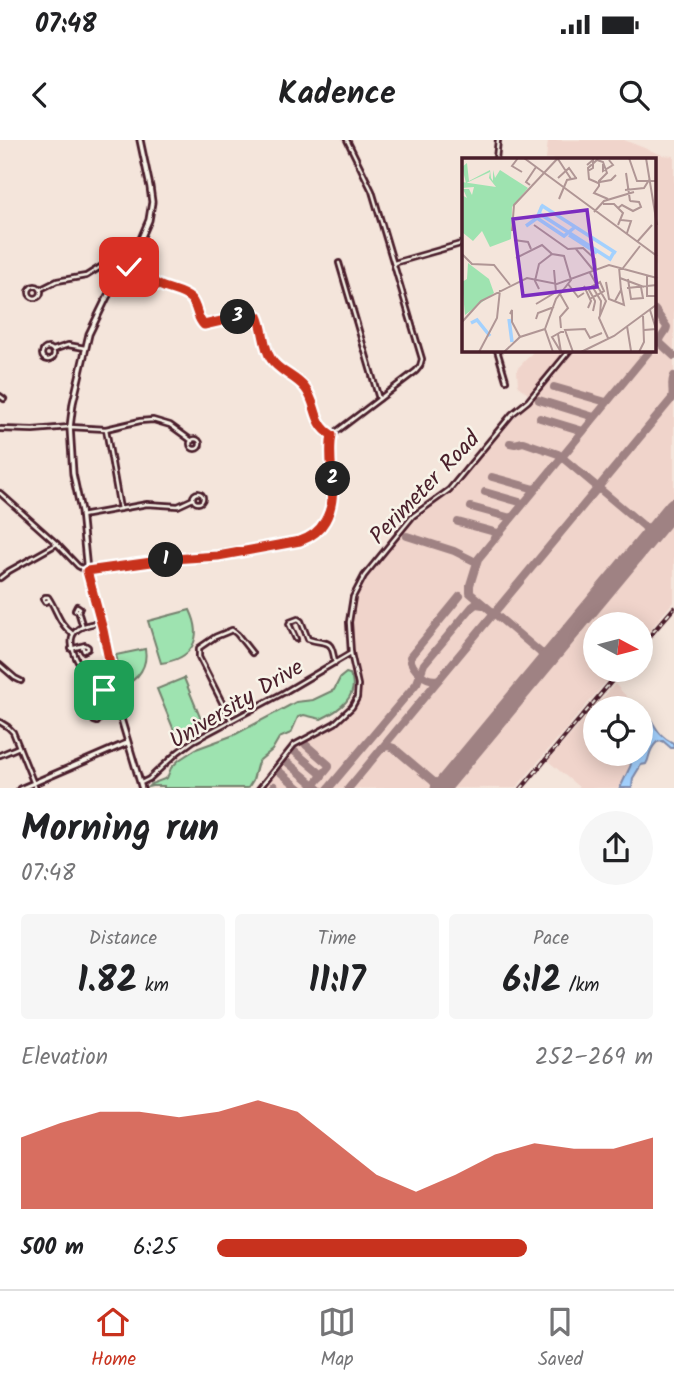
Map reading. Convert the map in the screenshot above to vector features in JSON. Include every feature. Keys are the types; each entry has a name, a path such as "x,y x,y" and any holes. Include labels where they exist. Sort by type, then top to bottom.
{"street":[{"path":"140,140 150,187 151,213 144,233 95,320 85,348 70,427 73,474 87,571 128,743 141,786"},
{"path":"0,493 78,566 87,571 173,559 218,556 294,543 309,538 321,527 330,512 334,489 332,435 416,371 422,359 369,184 346,140"},
{"path":"496,158 498,140"},
{"path":"394,263 462,244"},
{"path":"41,289 57,281 86,276 111,260 118,260 154,282 190,299 204,325 252,314 258,316 268,354 305,387 319,423 332,435"},
{"path":"340,263 379,399"},
{"path":"53,350 68,345 85,348"},
{"path":"498,352 506,380"},
{"name":"Perimeter Road","path":"260,788 297,743 329,727 354,704 359,685 349,632 350,610 359,583 413,516 449,490 568,352"},
{"path":"0,396 4,399"},
{"path":"0,429 106,429 144,420 170,425 191,440"},
{"path":"106,429 120,509"},
{"path":"81,516 148,504 178,506 193,499"},
{"path":"0,578 57,544"},
{"path":"50,600 63,626 73,634"},
{"path":"78,611 83,627"},
{"path":"296,639 289,624 298,619 308,639 331,645 335,663"},
{"path":"101,621 83,627 73,634 71,649 91,682 100,690 115,689"},
{"path":"231,720 198,654 199,648 232,630 252,653"},
{"path":"71,649 82,646"},
{"name":"University Drive","path":"141,786 185,746 351,653"},
{"path":"0,665 21,681"},
{"path":"98,716 100,690"},
{"path":"0,722 13,732 36,788"},
{"path":"22,788 128,743"},
{"path":"0,755 19,747"}],"shaded area":[{"path":"548,140 624,140 662,155 674,156 674,601 653,626 653,612 583,612 583,682 606,682 594,696 583,696 583,709 516,788 262,788 296,746 335,724 359,700 361,685 353,648 351,622 357,593 365,577 410,524 451,491 573,352 656,352 656,158 546,158"},
{"path":"564,352 529,395 518,386 517,369 532,353"},
{"path":"615,684 626,696 605,696"},
{"path":"583,721 583,766 630,766 620,788 580,788 548,761"}],"green space":[{"path":"190,610 196,630 192,646 181,657 161,663 148,621"},
{"path":"145,649 145,661 141,671 134,680 123,685 116,655"},
{"path":"346,673 350,674 353,682 346,702 321,719 304,715 298,717 291,733 279,738 272,750 260,760 248,788 148,787 167,778 171,768 179,760 196,749 234,735 296,702 313,700 334,690"},
{"path":"184,678 202,722 175,733 157,689"}],"water":[{"path":"653,724 659,733 673,743 674,748 663,741 657,742 653,748"},
{"path":"630,766 640,766 633,778 632,788 620,788"}],"taxiway":[{"path":"656,311 667,327 660,343 674,356"},
{"path":"542,666 544,659 541,653 470,593 478,559 648,352"},
{"path":"672,399 674,376"},
{"path":"554,387 606,402"},
{"path":"349,788 674,396"},
{"path":"539,400 594,417"},
{"path":"540,418 583,431"},
{"path":"510,443 523,442 558,454 645,527"},
{"path":"492,477 535,489"},
{"path":"485,492 523,503"},
{"path":"471,507 511,518"},
{"path":"458,522 498,533"},
{"path":"645,542 648,534 645,527 653,528 660,524"},
{"path":"407,536 454,551 472,560"},
{"path":"439,679 430,679 420,674 410,657 460,596"},
{"path":"329,788 417,683 424,664 472,607 476,604 483,605"},
{"path":"541,653 548,654 556,650"},
{"path":"306,745 329,765 312,788"},
{"path":"382,748 394,748 434,782 437,788"},
{"path":"294,751 320,773 321,777"},
{"path":"287,762 318,788"},
{"path":"279,771 299,788"},
{"path":"434,782 440,783 448,779"}],"runway":[{"path":"441,788 674,507"}],"railway":[{"path":"653,632 674,608"},
{"path":"522,788 611,682"}],"route":[{"path":"104,690 115,689 87,571 173,559 218,556 300,541 316,534 330,512 334,494 332,435 319,423 305,387 279,367 268,354 258,316 252,314 204,325 190,299 129,267"}]}
